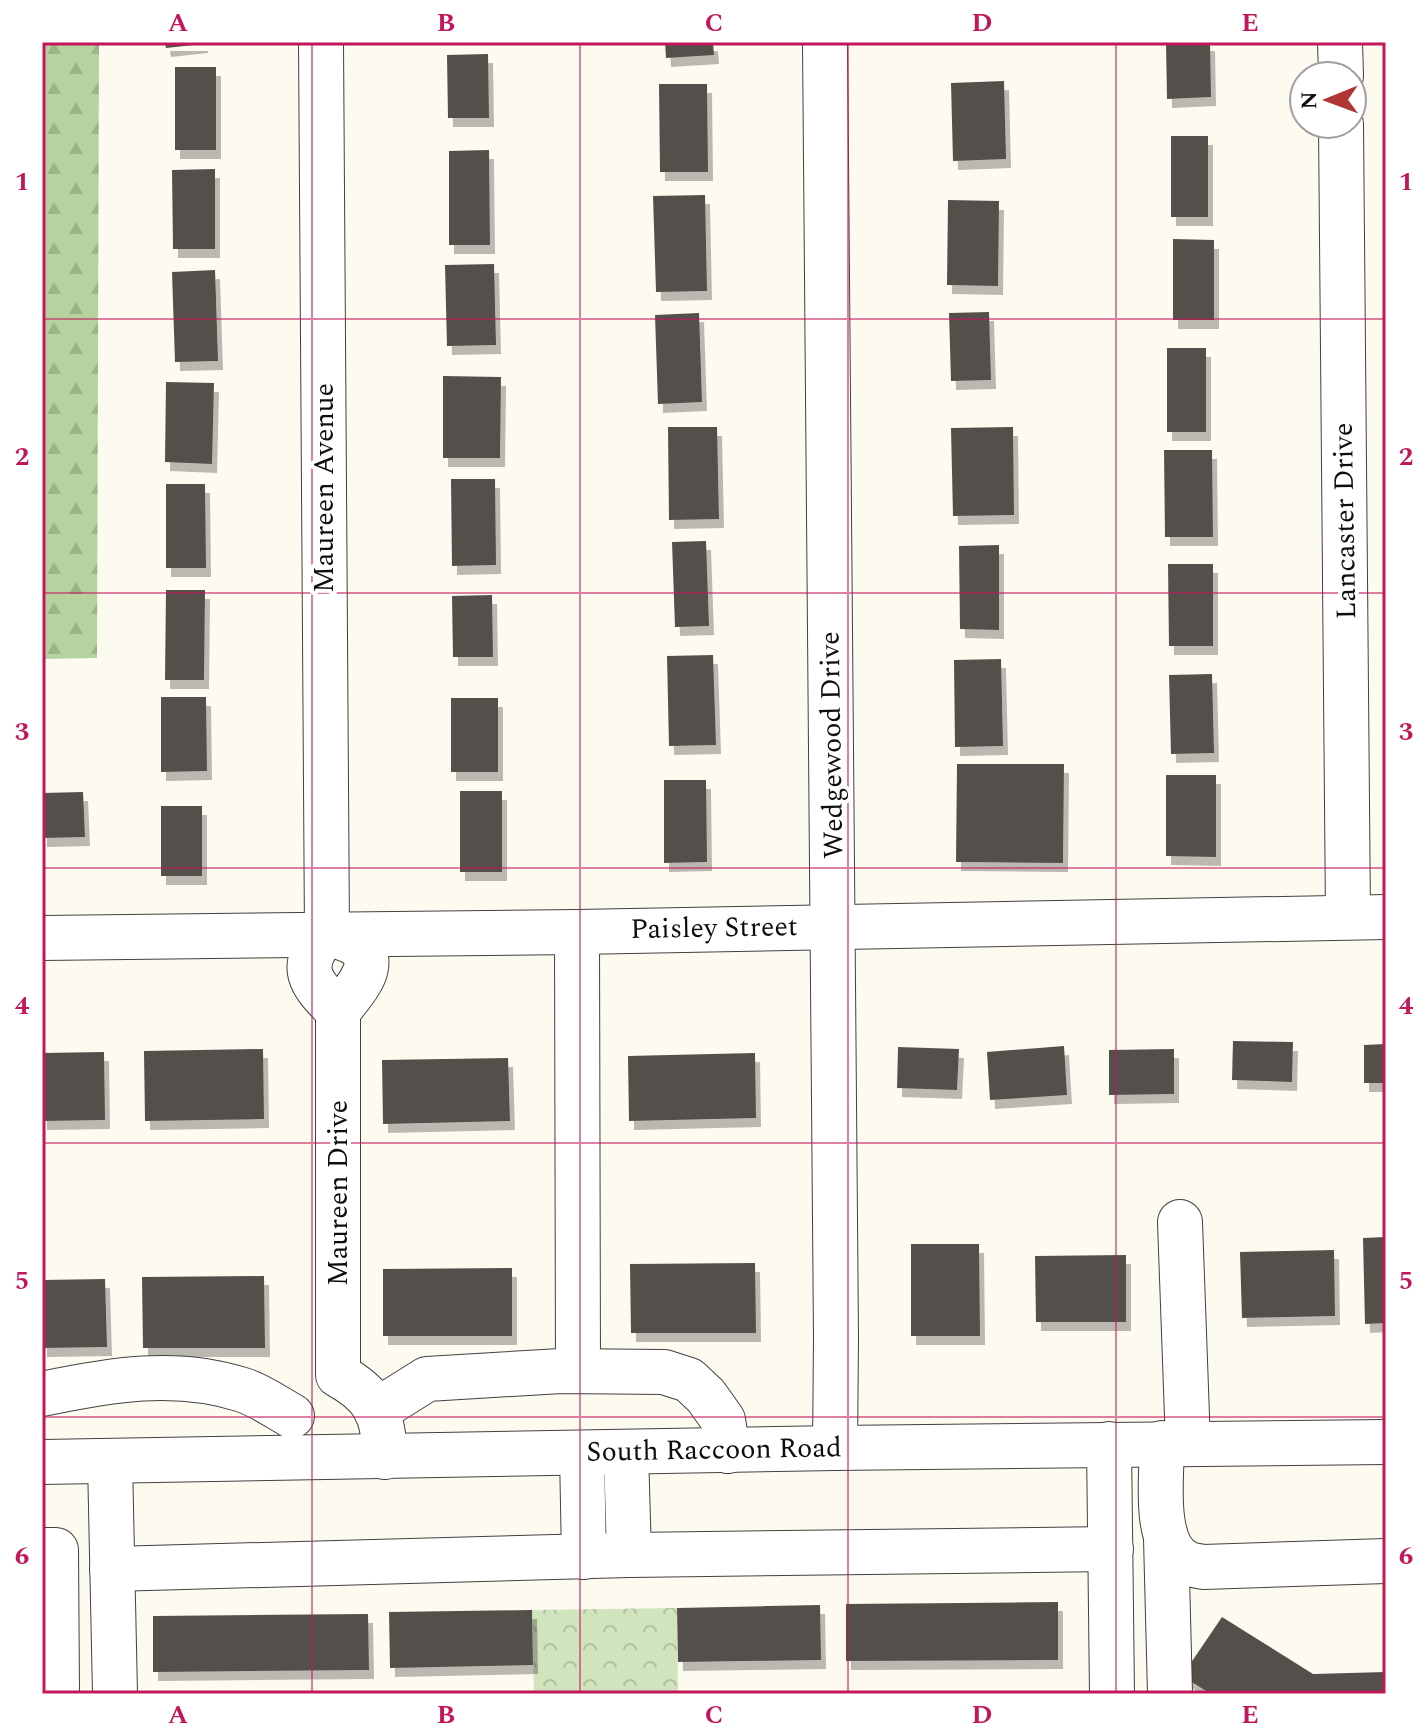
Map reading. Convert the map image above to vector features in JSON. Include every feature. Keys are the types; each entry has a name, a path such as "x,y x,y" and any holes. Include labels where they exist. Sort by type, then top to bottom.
{"street":[{"name":"Maureen Avenue","path":"321,42 327,933"},
{"name":"Wedgewood Drive","path":"825,42 835,1448"},
{"name":"Lancaster Drive","path":"1342,140 1367,917"},
{"name":"Paisley Street","path":"42,938 577,932 1367,917"},
{"path":"577,932 578,1371"},
{"name":"Maureen Drive","path":"327,933 315,946 310,971 315,987 338,1011 338,1375"},
{"path":"1180,1222 1175,1444 1162,1529 1170,1548 1184,1562 1203,1567 1386,1561"},
{"path":"376,1411 427,1379 578,1371 664,1372 689,1380 706,1396 723,1420 728,1451"},
{"path":"289,1459 292,1416 302,1399 316,1386 338,1375 360,1388 376,1411 383,1425 385,1457"},
{"path":"42,1394 111,1379 194,1378 245,1390 292,1416"},
{"name":"South Raccoon Road","path":"42,1462 1386,1442"},
{"path":"1109,1444 1112,1694"},
{"path":"626,1452 629,1555"},
{"path":"582,1453 584,1557"},
{"path":"110,1461 115,1694"},
{"path":"1166,1538 1170,1694"},
{"path":"112,1569 629,1555 1111,1549"},
{"path":"42,1550 56,1550 57,1694"}],"green space":[{"path":"42,42 99,42 97,658 42,659"},
{"path":"677,1608 678,1694 534,1694 532,1610"}],"building":[{"path":"165,42 203,42 203,44 166,48"},
{"path":"665,42 713,42 714,55 666,58"},
{"path":"1166,42 1210,42 1211,97 1167,99"},
{"path":"488,54 489,118 448,118 447,55"},
{"path":"175,67 216,67 216,150 175,150"},
{"path":"1004,81 1006,159 953,161 951,83"},
{"path":"659,84 707,84 708,172 660,172"},
{"path":"1171,136 1208,136 1208,217 1171,217"},
{"path":"489,150 490,245 449,245 449,151"},
{"path":"215,169 215,249 173,249 172,170"},
{"path":"705,195 707,291 656,292 653,196"},
{"path":"948,200 999,201 998,286 947,285"},
{"path":"1173,239 1214,240 1214,320 1173,320"},
{"path":"494,264 496,345 447,346 445,265"},
{"path":"215,270 218,361 175,362 172,272"},
{"path":"989,312 991,380 951,381 949,313"},
{"path":"699,313 702,402 658,404 655,315"},
{"path":"1167,348 1206,348 1206,432 1167,432"},
{"path":"443,376 501,377 500,458 443,458"},
{"path":"166,382 214,383 212,464 165,462"},
{"path":"668,427 717,427 719,519 669,520"},
{"path":"1013,427 1014,515 953,516 951,428"},
{"path":"1164,450 1212,450 1213,537 1165,537"},
{"path":"451,479 495,479 496,565 452,566"},
{"path":"166,484 205,484 206,568 166,568"},
{"path":"706,541 709,626 675,627 672,542"},
{"path":"999,545 999,630 960,629 959,546"},
{"path":"1168,564 1213,564 1213,646 1169,646"},
{"path":"166,590 205,590 204,680 165,680"},
{"path":"492,595 493,657 453,657 452,596"},
{"path":"713,655 716,745 669,746 667,656"},
{"path":"1001,659 1003,746 955,747 954,660"},
{"path":"1212,674 1214,753 1171,754 1169,675"},
{"path":"161,697 206,697 207,771 161,772"},
{"path":"451,698 498,698 498,772 451,772"},
{"path":"957,764 1064,764 1063,863 956,862"},
{"path":"1166,775 1216,775 1216,857 1166,856"},
{"path":"664,780 706,780 707,862 664,863"},
{"path":"460,791 502,791 502,872 460,872"},
{"path":"83,792 85,837 42,838 42,793"},
{"path":"161,806 202,806 202,876 161,876"},
{"path":"1233,1041 1293,1042 1292,1082 1232,1080"},
{"path":"1386,1044 1386,1083 1364,1083 1364,1045"},
{"path":"1064,1046 1067,1095 990,1100 987,1052"},
{"path":"898,1047 959,1049 957,1090 897,1088"},
{"path":"263,1049 264,1119 145,1121 144,1051"},
{"path":"1174,1049 1174,1094 1109,1095 1109,1050"},
{"path":"104,1052 105,1120 42,1121 42,1053"},
{"path":"755,1053 756,1118 629,1121 628,1056"},
{"path":"508,1058 510,1121 383,1124 382,1060"},
{"path":"1386,1237 1386,1323 1365,1324 1363,1238"},
{"path":"911,1244 979,1244 980,1336 911,1336"},
{"path":"1334,1250 1335,1316 1242,1318 1240,1252"},
{"path":"1126,1255 1126,1322 1036,1322 1035,1256"},
{"path":"755,1263 756,1333 631,1333 630,1264"},
{"path":"512,1268 512,1336 383,1336 383,1269"},
{"path":"264,1276 265,1348 143,1348 142,1277"},
{"path":"105,1279 107,1347 42,1348 42,1280"},
{"path":"1058,1602 1058,1660 846,1661 846,1604"},
{"path":"820,1605 821,1660 678,1662 677,1608"},
{"path":"532,1610 533,1665 390,1668 389,1612"},
{"path":"368,1614 369,1670 153,1672 153,1616"},
{"path":"1222,1617 1313,1674 1386,1672 1386,1694 1211,1694 1182,1676"}]}
